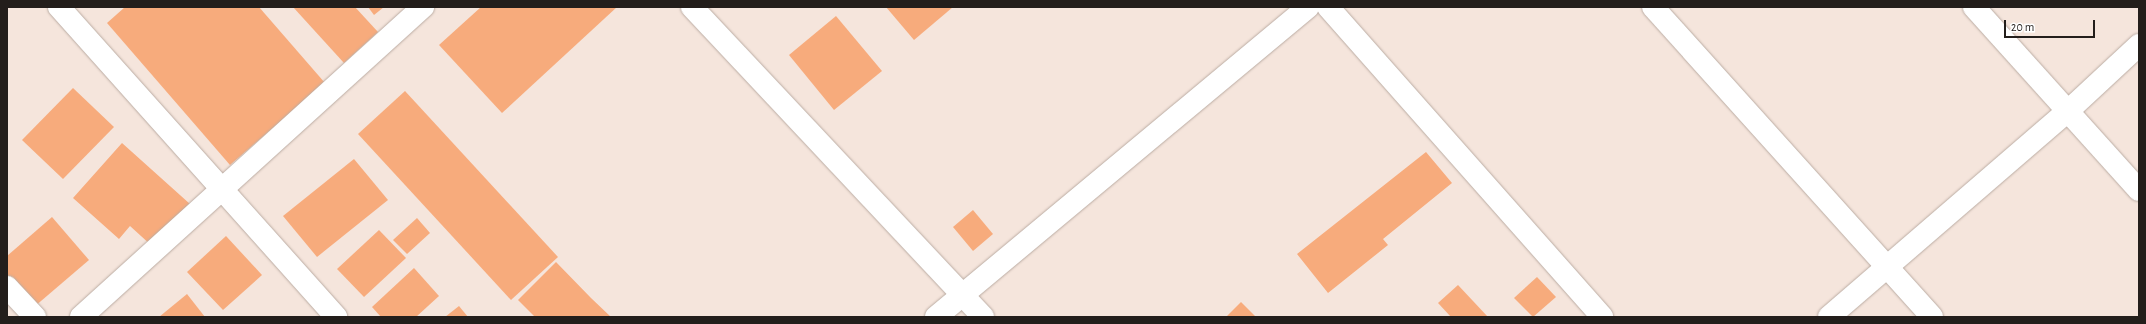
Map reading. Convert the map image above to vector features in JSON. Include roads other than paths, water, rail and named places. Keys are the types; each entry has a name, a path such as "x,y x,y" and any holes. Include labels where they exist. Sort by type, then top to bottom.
{"street":[{"path":"59,7 336,317"},
{"path":"82,317 423,7"},
{"path":"692,7 983,317"},
{"path":"936,317 1308,7"},
{"path":"1328,7 1602,317"},
{"path":"1653,7 1932,317"},
{"path":"1974,7 2139,190"},
{"path":"1829,317 2068,111 2139,45"},
{"path":"7,287 34,317"}]}
